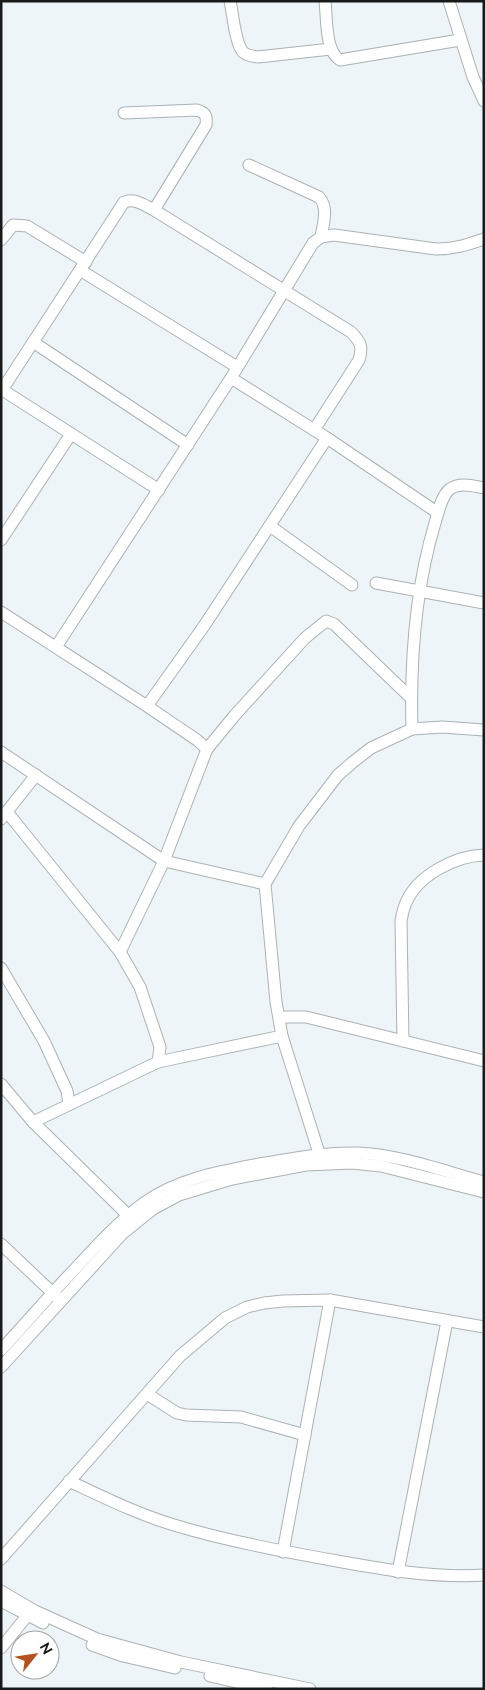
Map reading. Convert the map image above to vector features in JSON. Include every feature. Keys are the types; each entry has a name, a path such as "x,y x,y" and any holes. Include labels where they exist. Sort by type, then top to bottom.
{"street":[{"path":"230,1 239,45 248,56 258,57 330,49"},
{"path":"325,1 330,49 334,57 340,60 460,40"},
{"path":"449,1 473,77 484,100"},
{"path":"124,113 197,110 204,113 207,117 206,125 154,210"},
{"path":"249,165 319,197 324,202 325,209 321,237"},
{"path":"159,490 2,389 124,202 136,201 154,210 351,332 360,341 362,350 359,360 314,430"},
{"path":"1,240 13,225 27,226 83,266 237,367"},
{"path":"56,647 231,378 313,243 321,237 334,235 436,249 459,247 484,238"},
{"path":"33,342 188,445"},
{"path":"231,378 327,438 438,513"},
{"path":"1,540 71,434"},
{"path":"147,706 204,626 327,438"},
{"path":"412,729 411,698 419,590 426,554 438,513 443,498 452,488 459,485 484,488"},
{"path":"270,526 352,585"},
{"path":"376,583 484,603"},
{"path":"1,612 147,706 207,749"},
{"path":"120,952 164,860 207,749 235,715 305,638 326,621 334,624 411,698"},
{"path":"320,1159 282,1036 276,1002 265,884 299,826 338,775 371,748 412,729 442,727 484,730"},
{"path":"1,752 164,860 265,884"},
{"path":"36,775 4,816 120,952 140,987 160,1047 158,1062"},
{"path":"403,1041 402,921 405,905 413,890 427,876 443,866 462,859 484,855"},
{"path":"1,968 44,1041 67,1091 69,1104"},
{"path":"279,1017 306,1017 484,1061"},
{"path":"33,1122 158,1062 282,1036"},
{"path":"1,1084 33,1122 132,1218"},
{"path":"1,1367 105,1236 132,1218 144,1203 165,1190 222,1171 359,1153 380,1156 484,1182"},
{"path":"320,1159 381,1166 484,1192"},
{"path":"1,1244 57,1297"},
{"path":"1,1350 57,1297"},
{"path":"283,1552 330,1300"},
{"path":"1,1559 180,1356 225,1318 247,1307 264,1303 330,1300 484,1327"},
{"path":"398,1572 447,1320"},
{"path":"147,1394 177,1412 186,1415 241,1417 305,1435"},
{"path":"69,1481 142,1514 174,1525 283,1552 398,1572 454,1576 484,1575"},
{"path":"1,1592 35,1612 97,1639 181,1662 310,1689"},
{"path":"1,1601 84,1642 123,1656 267,1689"},
{"path":"1,1648 28,1616"}]}
